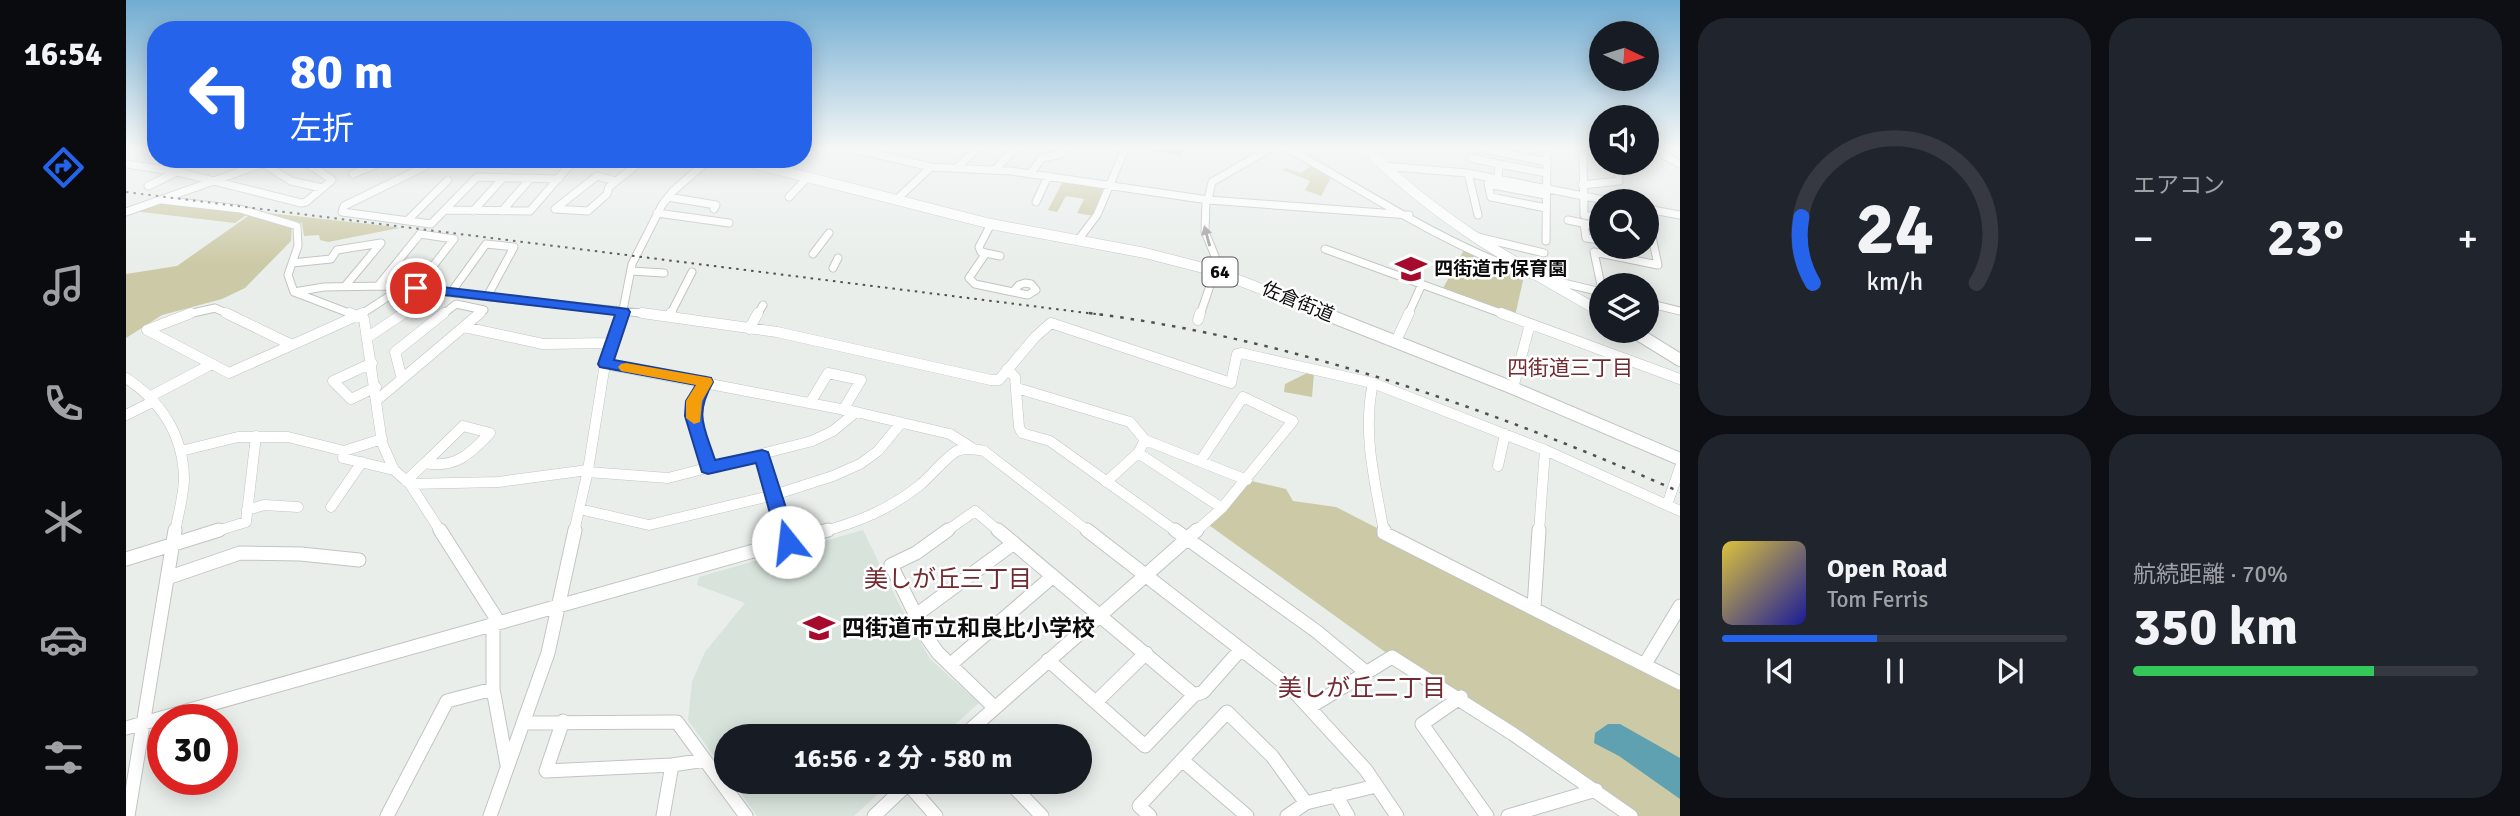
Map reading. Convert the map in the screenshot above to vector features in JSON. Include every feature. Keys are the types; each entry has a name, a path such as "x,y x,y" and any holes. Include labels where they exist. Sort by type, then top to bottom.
{"main road":[{"name":"佐倉街道","path":"847,187 991,224 1171,258 1215,271 1513,388 1680,459"},
{"path":"1407,187 1471,235 1589,305"},
{"path":"1652,343 1680,360"}],"street":[{"path":"126,212 197,187"},
{"path":"238,187 301,203 322,188"},
{"path":"318,187 322,188"},
{"path":"383,187 344,206 342,212 431,224 468,187"},
{"path":"407,221 441,187"},
{"path":"473,211 495,187"},
{"path":"502,211 523,187"},
{"path":"445,211 533,210 552,187"},
{"path":"583,187 555,209 588,211 607,194 609,187"},
{"path":"490,816 548,653 588,471 605,364 623,312 631,271 657,213 679,187"},
{"path":"789,197 798,187"},
{"path":"896,200 910,187"},
{"path":"1036,202 1043,187"},
{"path":"1078,240 1097,215 1109,187"},
{"path":"1117,187 1207,200 1409,215"},
{"path":"1198,320 1215,271 1214,256 1205,232 1211,187"},
{"path":"1358,187 1505,266 1589,289"},
{"path":"1471,187 1478,215"},
{"path":"1489,187 1491,197 1546,208"},
{"path":"1510,187 1589,197"},
{"path":"1527,187 1545,192"},
{"path":"1545,187 1546,241"},
{"path":"1582,187 1584,215 1589,216"},
{"path":"668,197 716,205 713,209"},
{"path":"161,200 240,209 294,223 297,226 298,246 288,275 294,292"},
{"path":"1659,211 1680,215"},
{"path":"657,213 729,223"},
{"path":"1568,220 1589,224"},
{"path":"1584,223 1586,238 1589,238"},
{"path":"991,224 979,247 986,253 1000,256"},
{"path":"808,266 829,233"},
{"path":"378,286 420,234 454,239 416,288"},
{"path":"1471,235 1544,253"},
{"path":"292,263 331,258 337,250 381,243 346,285"},
{"path":"452,291 486,244 513,247 488,295"},
{"path":"1325,248 1680,379"},
{"path":"986,253 969,275 971,281 1013,292"},
{"path":"833,268 838,258"},
{"path":"1628,259 1658,265 1657,259"},
{"path":"631,271 664,273"},
{"path":"670,316 692,272"},
{"path":"1396,341 1422,284"},
{"path":"294,292 346,285 403,287 670,316 872,351 990,380 999,380 1051,323 1231,383 1237,354 1241,353 1373,383 1545,450 1680,511"},
{"path":"293,346 215,308 184,315 147,330 229,373 293,346 359,316 403,287"},
{"path":"368,337 440,290"},
{"path":"294,292 364,319 382,439 394,470 408,482 495,622 493,690 507,767"},
{"path":"377,400 464,327 484,310 456,304 395,352 402,379"},
{"path":"749,329 763,305"},
{"path":"1659,306 1680,312"},
{"path":"1513,388 1530,324"},
{"path":"464,327 543,344 611,343"},
{"path":"372,363 333,381 351,399 376,387"},
{"path":"126,415 212,364"},
{"path":"605,364 856,412 950,434 972,448 984,451 1291,688 1376,786 1397,816"},
{"path":"1007,369 1015,377 1019,427 1022,433 1050,441 1316,631 1367,673"},
{"path":"810,403 828,373 861,380 843,410"},
{"path":"126,378 153,398 178,436 184,479 128,816"},
{"path":"705,382 694,401 693,416 708,468"},
{"path":"1373,383 1367,401 1368,426 1384,533 1680,683"},
{"path":"1017,388 1130,422 1145,440 1247,480"},
{"path":"977,724 1222,508 1293,421 1243,397 1201,460"},
{"path":"408,482 498,482 520,477 588,471 668,478 812,441 833,431 856,412"},
{"path":"579,509 649,525 774,495 833,476 860,464 878,450 901,423"},
{"path":"408,482 425,463 463,426 490,433 461,463 434,466 425,463"},
{"path":"1498,466 1505,434"},
{"path":"126,559 246,522 256,436"},
{"path":"181,451 238,437 288,437 344,451 382,439"},
{"path":"1106,482 1138,453 1145,440"},
{"path":"126,727 864,520 903,499 936,472 956,451 972,448"},
{"path":"1534,608 1545,450"},
{"path":"1138,453 1222,508"},
{"path":"762,456 788,542"},
{"path":"342,458 394,470"},
{"path":"331,507 362,463"},
{"path":"1667,505 1680,467"},
{"path":"247,510 264,505 298,507"},
{"path":"995,708 950,665 926,636 891,565 915,554 975,511 1194,695"},
{"path":"916,615 1014,543"},
{"path":"167,578 240,553 301,554 359,560"},
{"path":"950,665 1054,576"},
{"path":"1645,664 1680,606"},
{"path":"1048,660 1145,746 1194,695 1203,692 1241,649"},
{"path":"1096,702 1146,653"},
{"path":"1310,707 1392,657 1461,697 1631,816"},
{"path":"387,816 447,701 493,690"},
{"path":"1461,697 1422,724 1487,816"},
{"path":"1150,816 1139,806 1227,712 1272,756 1306,803"},
{"path":"563,721 546,771 672,765 705,760"},
{"path":"523,723 677,722 746,816"},
{"path":"1182,760 1247,816"},
{"path":"663,816 672,765"},
{"path":"1287,816 1306,803 1376,786"},
{"path":"1508,816 1595,790"},
{"path":"874,816 897,794"},
{"path":"918,794 936,816"},
{"path":"1021,794 1042,816"},
{"path":"1336,795 1348,816"}],"shaded area":[{"path":"1060,187 1106,188 1094,216 1077,213 1084,199 1066,196 1057,212 1048,210"},
{"path":"1307,187 1326,187 1321,196 1305,190"},
{"path":"162,201 249,213 235,223 133,211"},
{"path":"268,213 399,228 328,242 320,240 319,235 304,236 302,223"},
{"path":"251,214 292,224 291,241 245,288 222,299 162,315 126,338 126,274 177,266"},
{"path":"1465,248 1524,276 1515,316 1442,290"},
{"path":"1309,372 1314,373 1312,397 1284,392 1285,384"},
{"path":"1247,480 1286,489 1293,501 1336,507 1680,683 1680,816 1631,816 1392,657 1206,523"},
{"name":"四街道市立和良比小学校","path":"863,530 898,602 930,659 979,703 956,724 714,724 714,756 688,720 692,682 705,652 745,603 697,585 699,577"},
{"path":"741,794 878,794 854,816 757,816"}],"water":[{"path":"1608,724 1620,724 1680,758 1680,799 1619,756 1594,743 1595,733"}],"railway":[{"path":"126,192 1096,314"},
{"path":"1089,313 1096,314"},
{"path":"1096,314 1103,315"},
{"path":"1096,314 1241,340 1391,381 1537,433 1680,492"}],"slow traffic":[{"path":"626,367 705,382 694,401 694,418"}],"place":[{"name":"四街道市保育園","path":"1411,269"},
{"name":"四街道市立和良比小学校","path":"819,628"}],"district":[{"name":"四街道三丁目","path":"1570,368"},
{"name":"美しが丘三丁目","path":"948,579"},
{"name":"美しが丘二丁目","path":"1362,688"}],"route":[{"path":"416,288 623,312 605,364 705,382 694,401 693,416 708,468 762,456 788,542"}]}
